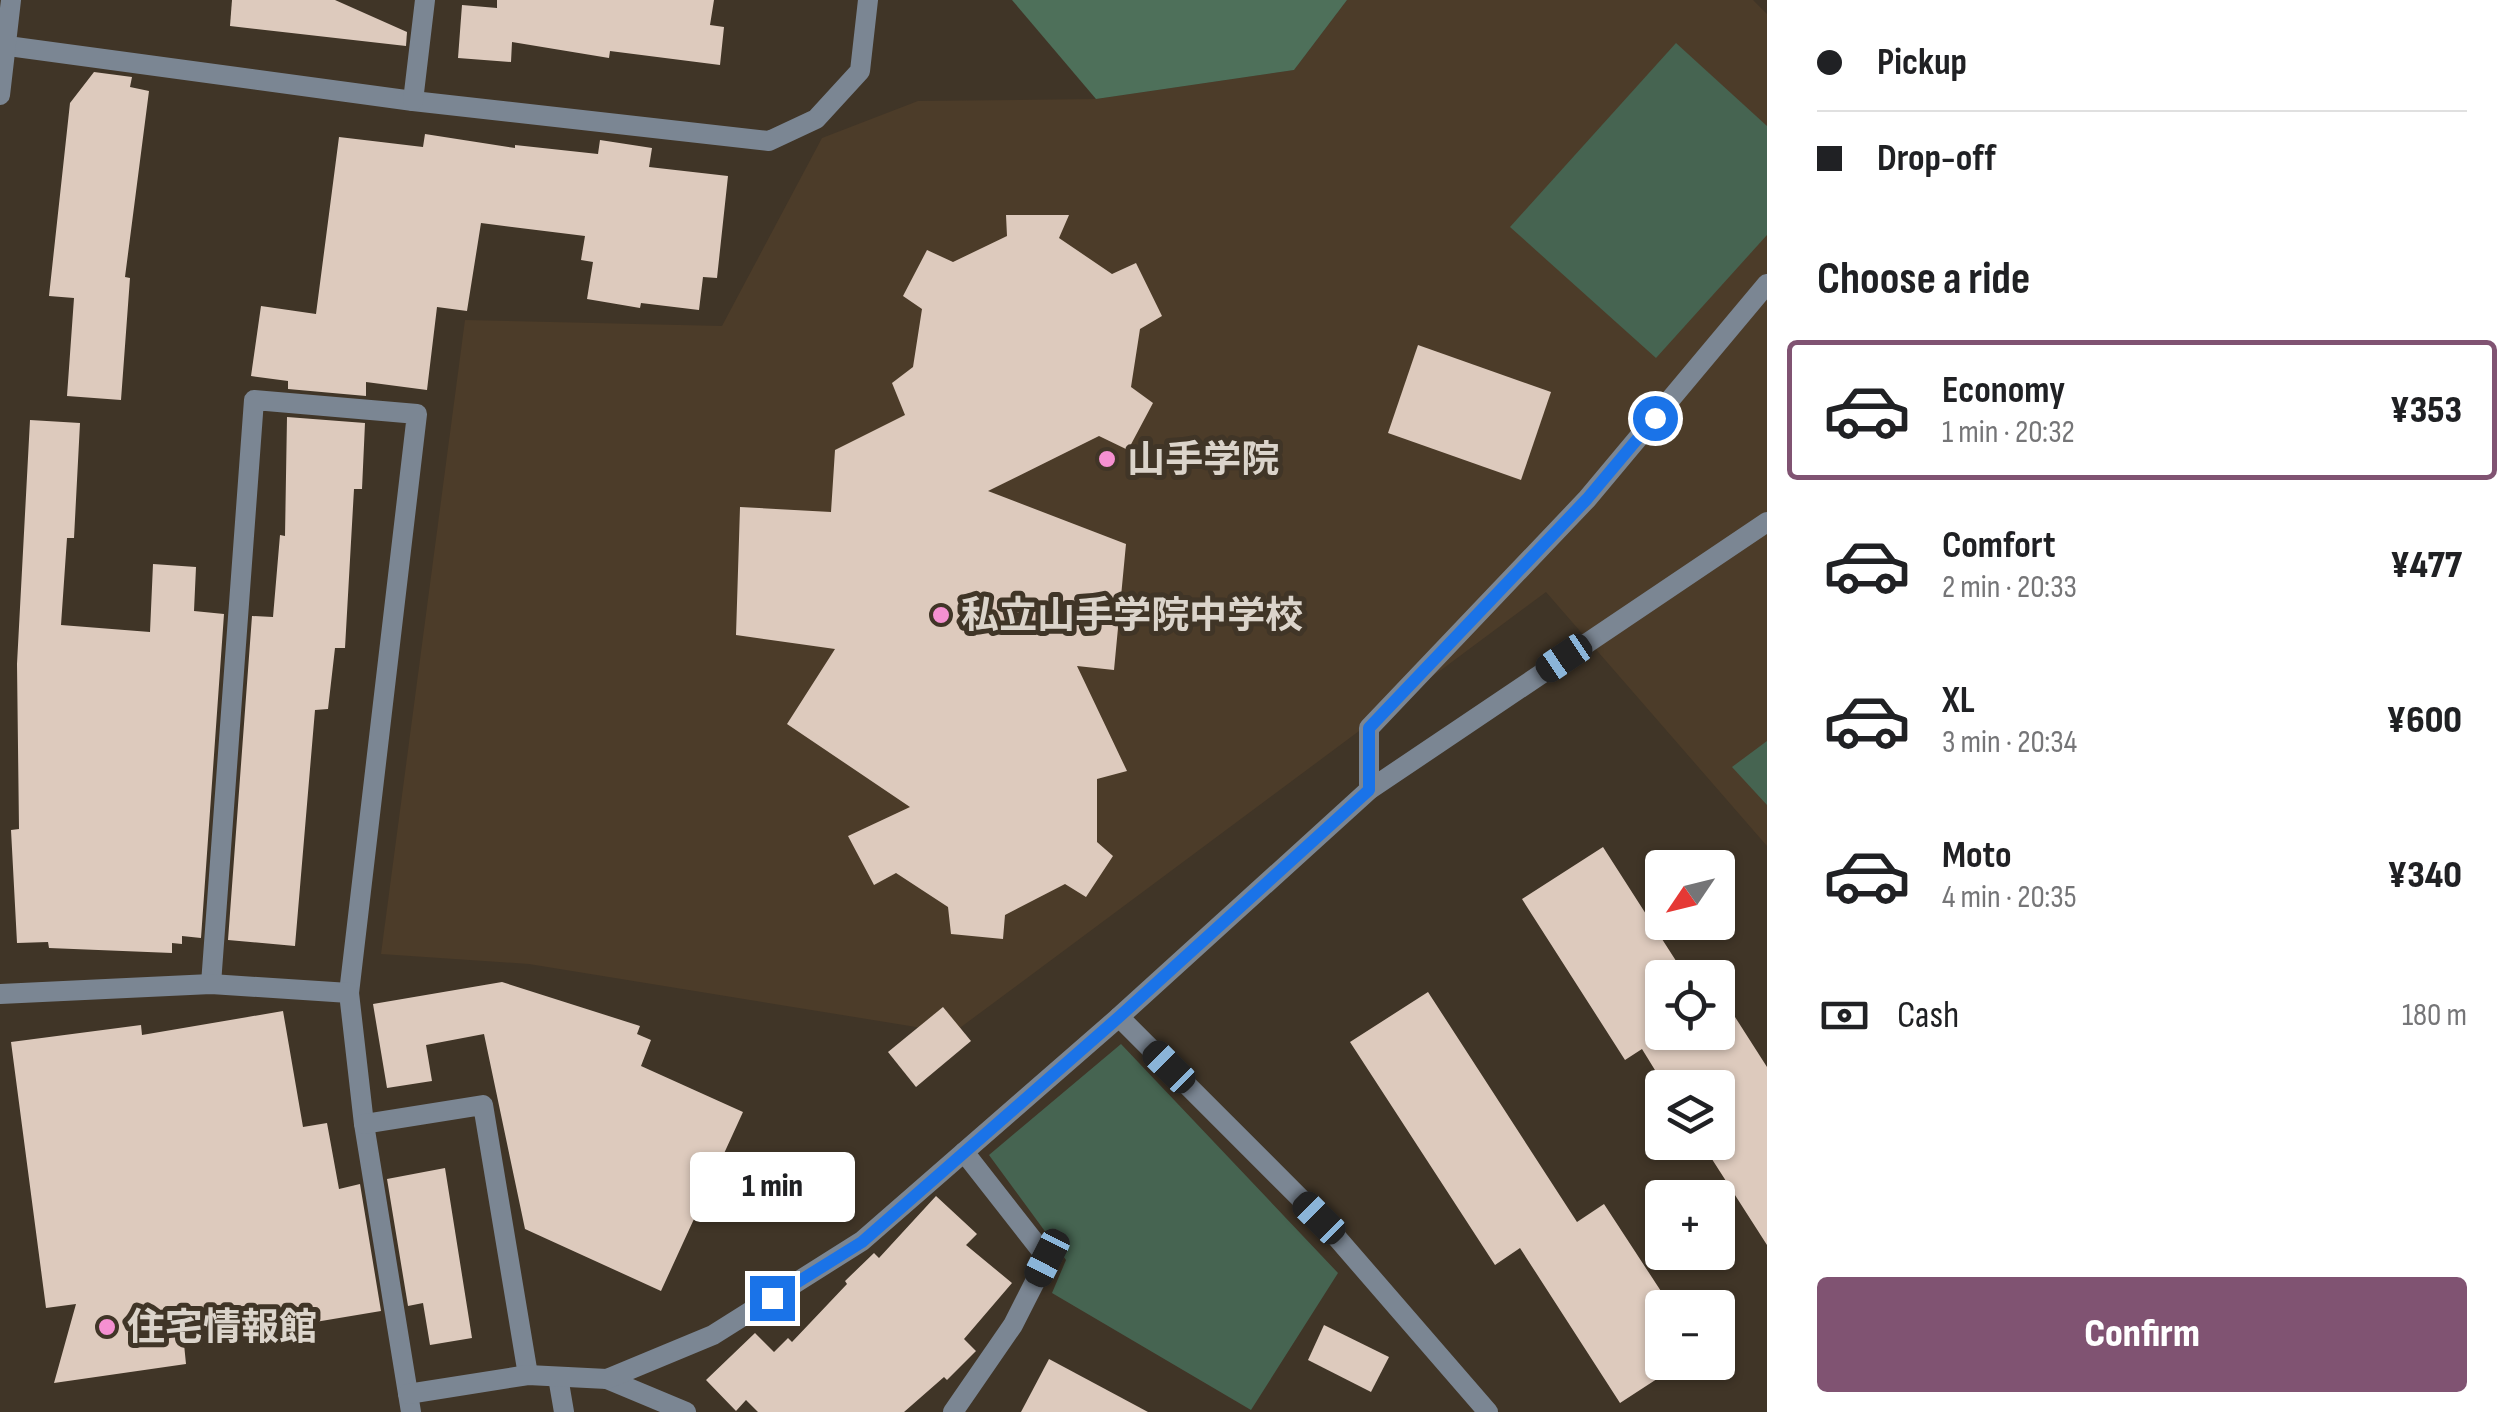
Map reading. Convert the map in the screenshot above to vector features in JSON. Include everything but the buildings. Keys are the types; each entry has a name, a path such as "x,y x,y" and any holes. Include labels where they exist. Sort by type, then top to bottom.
{"street":[{"path":"0,95 11,0"},
{"path":"413,101 425,0"},
{"path":"3,46 413,101 770,141 816,119 860,71 868,0"},
{"path":"1369,790 1369,728 1587,499 1767,284"},
{"path":"210,984 254,400 417,414 349,993 364,1124 409,1403 528,1376 607,1379 686,1412"},
{"path":"607,1379 713,1335 862,1242 1119,1017 1369,790 1767,522"},
{"path":"0,994 210,984 349,993"},
{"path":"1119,1017 1319,1218 1488,1412"},
{"path":"364,1124 483,1105 528,1376"},
{"path":"953,1412 1013,1325 1047,1258 964,1152"},
{"path":"558,1377 564,1412"}],"shaded area":[{"name":"山手学院","path":"1347,0 1753,0 1767,14 1767,846 1546,592 953,1033 529,964 381,954 465,320 722,326 822,138 918,101 1096,99 1294,70"}],"green space":[{"path":"1012,0 1347,0 1294,70 1096,99"},
{"path":"1676,43 1767,126 1767,235 1656,358 1510,227"},
{"path":"1767,741 1767,805 1732,767"},
{"path":"1121,1044 1338,1273 1251,1410 1052,1293 1066,1260 989,1155"}],"place":[{"name":"山手学院","path":"1107,459"},
{"name":"私立山手学院中学校","path":"941,615"},
{"name":"住宅情報館","path":"107,1327"}],"route":[{"path":"772,1298 862,1242 1119,1017 1369,790 1369,728 1587,499 1655,418"}]}
